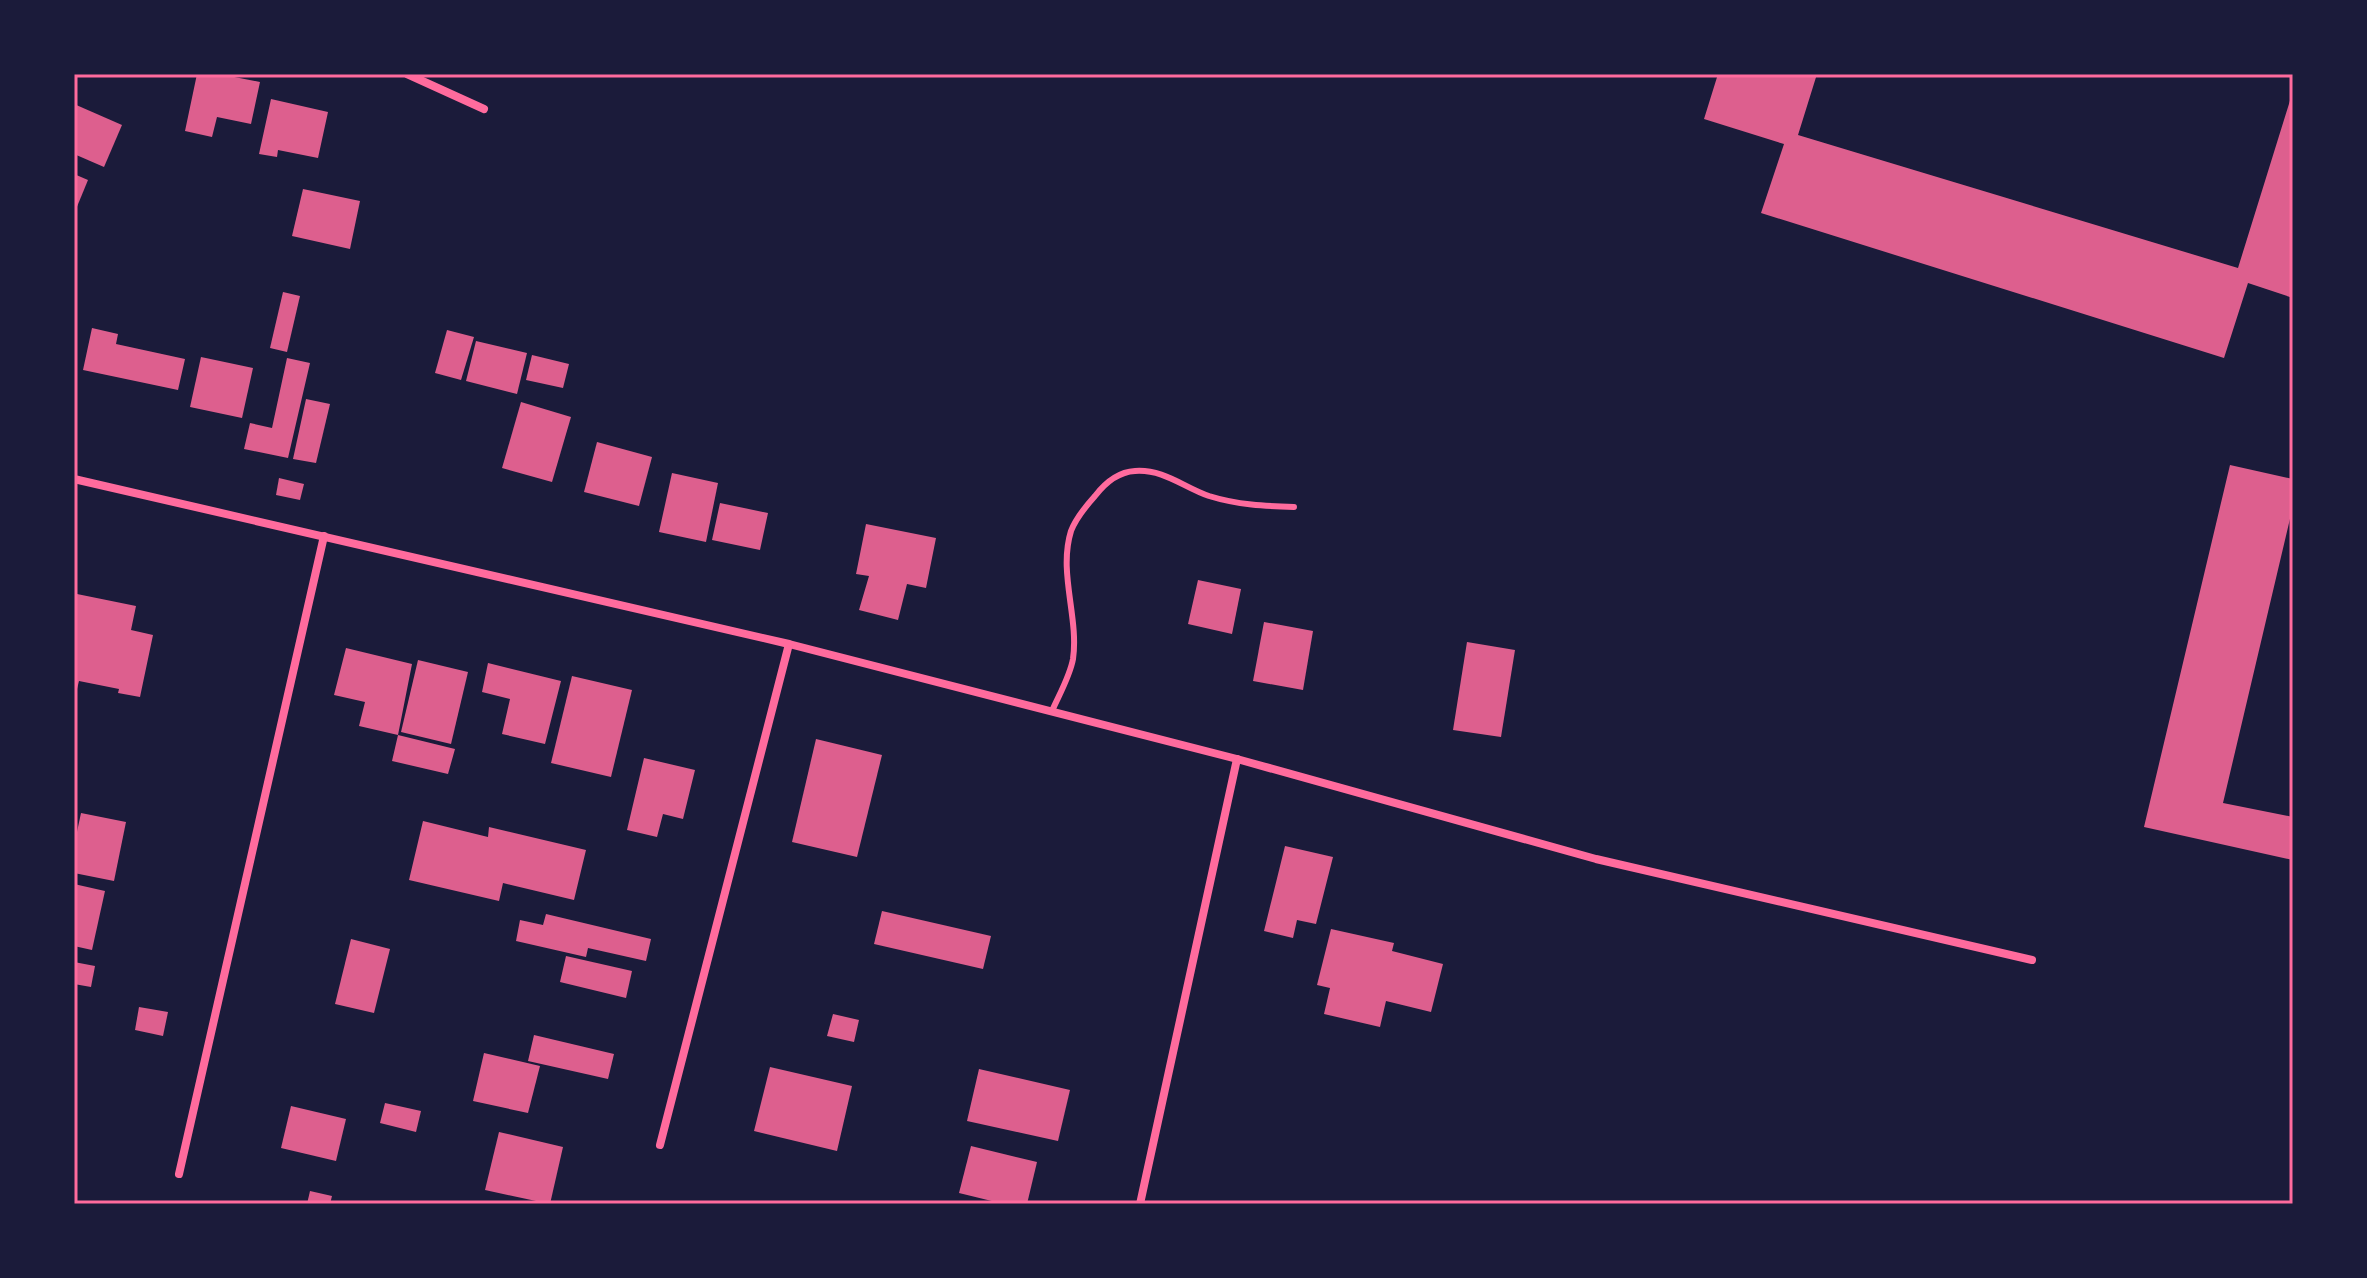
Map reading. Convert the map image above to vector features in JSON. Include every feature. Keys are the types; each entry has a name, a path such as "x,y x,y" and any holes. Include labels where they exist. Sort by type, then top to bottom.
{"street":[{"path":"407,74 484,109"},
{"path":"74,479 789,644 1237,759 1596,859 2032,960"},
{"path":"179,1174 324,536"},
{"path":"660,1145 789,644"},
{"path":"1140,1204 1237,759"}],"lane":[{"path":"1052,711 1073,662 1075,625 1068,560 1071,532 1106,481 1133,471 1164,473 1206,495 1242,505 1294,507"}],"building":[{"path":"197,74 219,74 260,82 251,124 217,117 212,137 185,131"},
{"path":"1718,74 1817,74 1798,135 2238,268 2293,91 2293,298 2248,283 2224,358 1761,213 1784,144 1704,119"},
{"path":"271,99 328,112 318,158 278,150 277,157 259,154"},
{"path":"74,104 122,125 104,167 74,154"},
{"path":"74,174 88,180 74,214"},
{"path":"303,189 360,201 350,249 292,236"},
{"path":"283,292 300,296 287,352 270,348"},
{"path":"92,328 118,334 116,344 185,359 178,390 83,370"},
{"path":"447,330 474,337 461,380 435,373"},
{"path":"476,341 527,353 517,394 466,381"},
{"path":"532,355 569,364 563,388 526,380"},
{"path":"201,357 253,368 242,418 190,407"},
{"path":"287,358 310,363 288,458 244,449 250,423 272,428"},
{"path":"306,399 330,404 316,463 293,459"},
{"path":"521,402 571,417 552,482 502,468"},
{"path":"597,442 652,457 639,506 584,492"},
{"path":"2230,465 2293,479 2293,506 2223,803 2293,817 2293,860 2144,827"},
{"path":"672,473 718,483 706,542 659,532"},
{"path":"279,478 304,484 300,500 276,495"},
{"path":"720,503 768,513 760,550 712,540"},
{"path":"866,524 936,538 926,588 907,584 898,620 859,610 869,576 856,574"},
{"path":"1198,580 1241,589 1232,634 1188,624"},
{"path":"77,594 136,606 131,630 153,635 140,697 118,693 119,689 79,681 74,701 74,610"},
{"path":"1264,622 1313,631 1303,690 1253,681"},
{"path":"1467,642 1515,650 1501,737 1453,730"},
{"path":"346,648 412,664 398,735 359,726 365,702 334,695"},
{"path":"418,660 468,672 451,744 401,732"},
{"path":"488,663 561,681 545,744 502,734 510,699 482,692"},
{"path":"572,676 632,690 611,777 551,763"},
{"path":"398,735 455,749 448,774 392,761"},
{"path":"816,739 882,755 857,857 792,842"},
{"path":"644,758 695,770 683,819 663,814 657,837 627,830"},
{"path":"81,813 126,822 114,881 74,873 74,846"},
{"path":"423,821 488,837 489,827 586,850 574,900 503,883 499,901 409,880"},
{"path":"1285,846 1333,857 1316,924 1297,920 1293,938 1264,931"},
{"path":"74,884 105,891 92,950 74,946"},
{"path":"882,911 991,936 983,969 874,944"},
{"path":"546,914 651,939 646,961 588,948 586,957 516,941 520,920 543,925"},
{"path":"1331,929 1394,943 1392,951 1443,964 1431,1012 1386,1001 1380,1027 1324,1014 1330,988 1317,985"},
{"path":"351,939 390,949 374,1013 335,1004"},
{"path":"566,956 632,971 626,998 560,982"},
{"path":"74,962 95,966 91,987 74,984"},
{"path":"139,1007 168,1012 163,1036 135,1030"},
{"path":"833,1014 859,1020 854,1042 827,1036"},
{"path":"534,1035 614,1054 608,1079 528,1061"},
{"path":"484,1053 540,1066 528,1113 473,1101"},
{"path":"770,1067 852,1086 837,1151 754,1131"},
{"path":"979,1069 1070,1090 1058,1141 967,1121"},
{"path":"385,1103 421,1111 416,1132 380,1123"},
{"path":"291,1106 346,1119 336,1161 281,1148"},
{"path":"499,1132 563,1147 550,1204 485,1190"},
{"path":"971,1146 1037,1162 1027,1204 1004,1204 959,1193"},
{"path":"310,1191 332,1196 330,1204 307,1204"}]}
